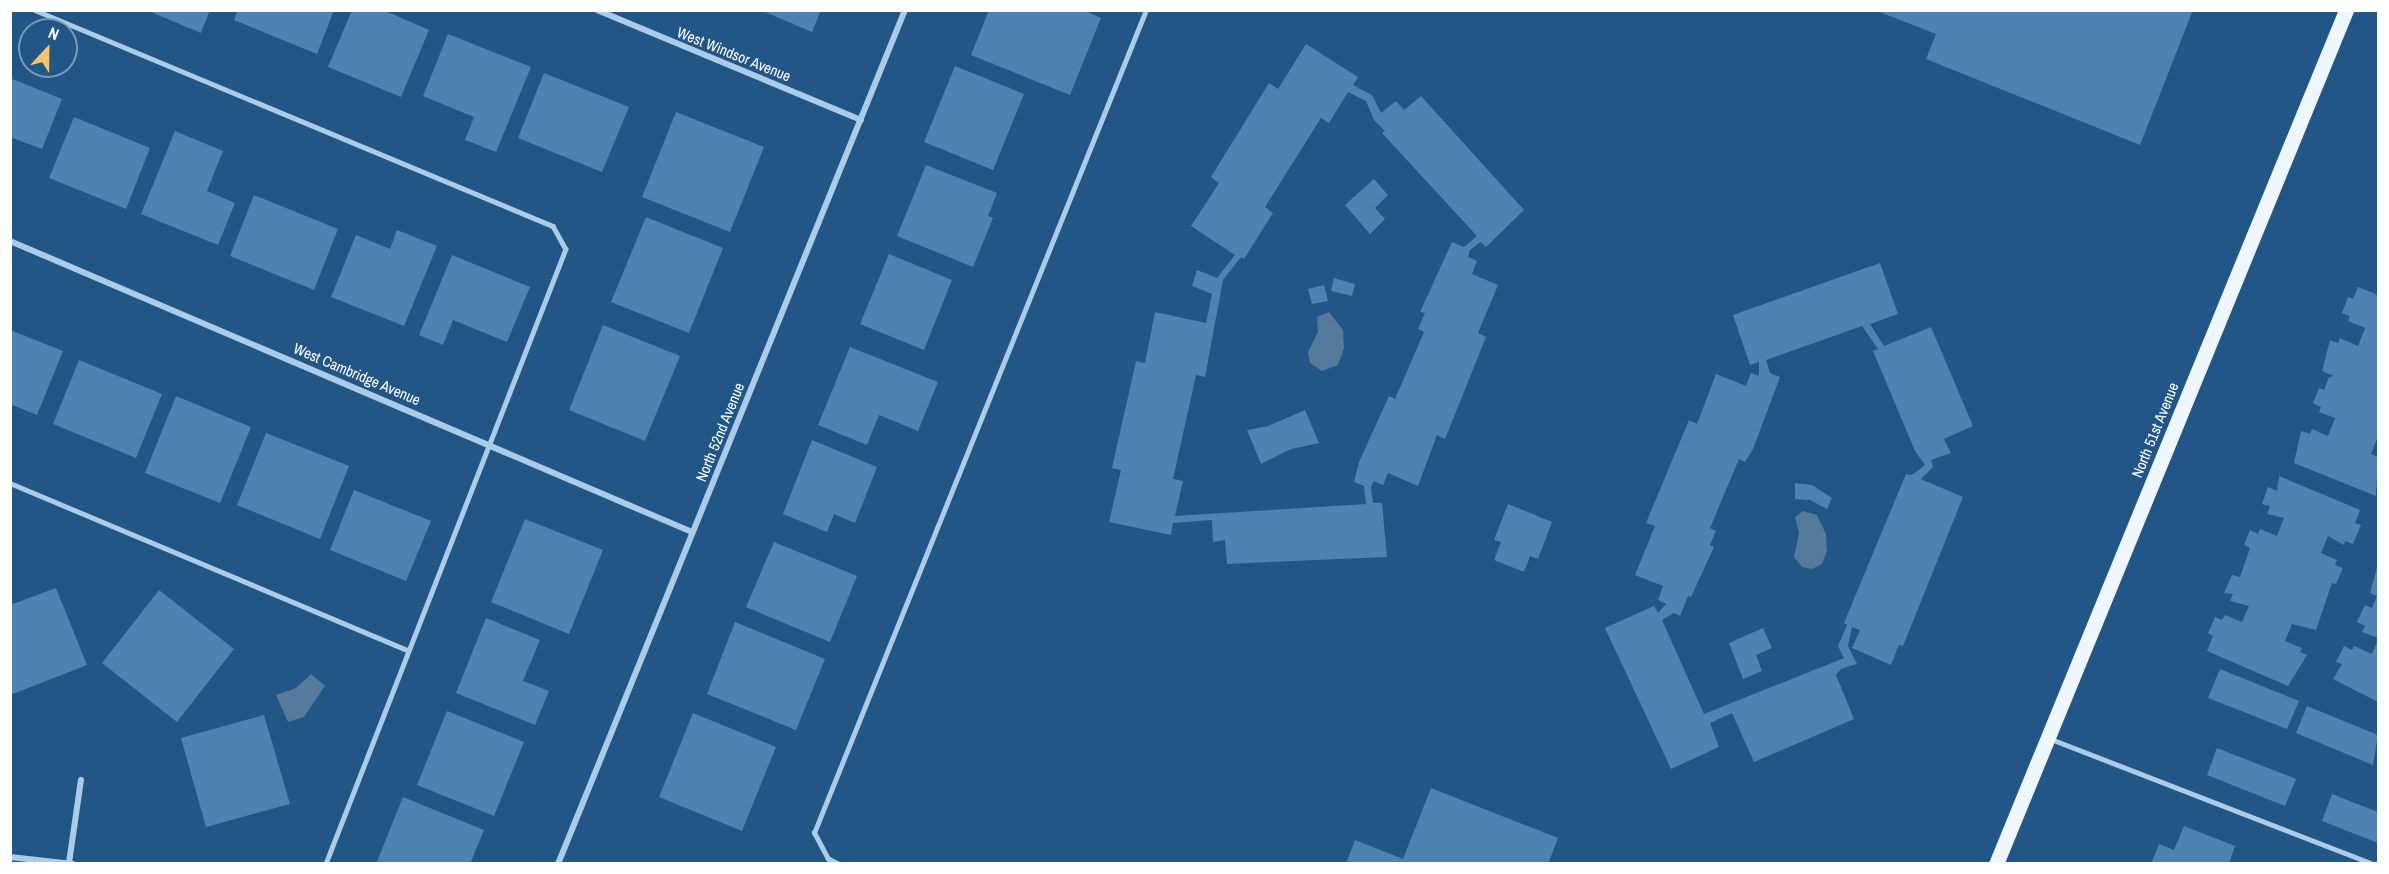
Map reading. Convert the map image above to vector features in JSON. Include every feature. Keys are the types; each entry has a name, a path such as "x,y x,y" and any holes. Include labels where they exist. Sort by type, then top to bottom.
{"main road":[{"name":"North 51st Avenue","path":"1996,864 2346,10"}],"street":[{"name":"West Windsor Avenue","path":"597,10 861,120"},
{"name":"North 52nd Avenue","path":"558,864 905,10"},
{"name":"West Cambridge Avenue","path":"10,241 491,444 692,532"},
{"path":"10,857 71,863 81,780"}],"lane":[{"path":"35,10 552,226 566,249 326,864"},
{"path":"838,864 828,859 814,833 1146,10"},
{"path":"10,483 408,650"},
{"path":"2048,738 2374,864"}],"water":[{"path":"1329,312 1343,330 1344,348 1338,365 1322,371 1310,363 1308,352 1318,332 1317,317"},
{"path":"1803,511 1817,515 1826,534 1827,551 1822,564 1812,569 1802,567 1794,557 1799,533 1795,517"},
{"path":"311,674 325,686 304,717 288,722 276,695 296,688"}],"building":[{"path":"146,10 210,10 201,33"},
{"path":"238,10 334,10 317,54 234,20"},
{"path":"352,10 383,10 429,30 401,97 328,67"},
{"path":"760,10 821,10 812,32"},
{"path":"989,10 1083,10 1101,18 1070,95 971,55"},
{"path":"2193,10 2140,145 1926,59 1936,34 1877,11"},
{"path":"448,34 531,67 496,152 465,140 474,117 423,96"},
{"path":"1306,44 1358,77 1353,85 1372,95 1381,113 1396,101 1404,110 1421,96 1524,210 1486,247 1481,242 1470,250 1468,257 1477,261 1472,274 1498,285 1478,333 1486,337 1445,439 1437,435 1418,486 1388,473 1383,485 1374,481 1371,487 1373,503 1382,503 1387,557 1227,564 1225,540 1213,542 1212,520 1173,523 1171,535 1109,522 1121,470 1112,468 1136,361 1145,363 1155,312 1206,323 1212,294 1192,286 1197,270 1217,278 1235,255 1191,226 1219,183 1211,177 1269,83 1278,89","holes":["1348,92 1366,101 1374,120 1385,131 1382,133 1477,236 1464,247 1452,242 1420,312 1425,313 1418,329 1424,332 1395,399 1389,396 1359,462 1354,482 1364,486 1366,504 1175,516 1183,481 1173,479 1196,375 1205,377 1223,280 1241,257 1244,259 1273,213 1265,207 1321,118 1329,123"]},
{"path":"955,66 1024,94 993,170 924,142"},
{"path":"544,73 629,107 602,172 518,138"},
{"path":"10,78 62,99 42,149 10,137"},
{"path":"676,112 764,147 730,232 642,197"},
{"path":"74,117 150,148 126,209 49,178"},
{"path":"175,131 223,151 207,191 235,203 218,245 141,214"},
{"path":"926,165 997,193 988,216 993,218 973,267 897,236"},
{"path":"1374,179 1388,195 1375,208 1385,219 1370,234 1345,205"},
{"path":"254,195 338,229 314,290 230,256"},
{"path":"646,217 723,248 689,333 611,302"},
{"path":"397,230 437,246 404,326 331,297 356,235 390,249"},
{"path":"889,254 952,280 924,350 860,324"},
{"path":"452,255 530,287 507,342 453,320 443,345 419,335"},
{"path":"1880,263 1898,314 1870,324 1884,346 1931,327 1973,426 1944,439 1951,453 1931,460 1933,467 1921,479 1963,497 1903,646 1899,645 1891,665 1852,648 1860,630 1852,627 1848,646 1857,664 1841,669 1836,675 1854,719 1754,762 1732,713 1710,723 1719,747 1671,769 1605,628 1654,606 1658,613 1666,604 1658,600 1663,586 1635,575 1655,526 1646,523 1689,420 1697,424 1716,374 1746,386 1751,373 1759,376 1759,362 1750,365 1733,315","holes":["1862,326 1878,349 1873,351 1915,451 1925,465 1912,475 1906,474 1844,623 1847,625 1838,646 1844,658 1704,714 1662,620 1674,613 1680,616 1714,547 1710,545 1716,531 1710,528 1739,459 1745,462 1753,449 1780,377 1770,373 1766,360"]},
{"path":"1334,278 1355,284 1352,296 1331,291"},
{"path":"1324,285 1328,301 1312,304 1308,289"},
{"path":"2358,287 2378,295 2378,436 2371,454 2378,457 2376,496 2294,463 2301,431 2310,434 2312,429 2328,436 2335,418 2319,412 2321,407 2313,403 2319,388 2324,390 2329,377 2334,376 2322,371 2330,340 2338,343 2340,338 2358,346 2365,328 2348,321 2350,316 2342,313 2348,297 2353,299"},
{"path":"603,325 680,356 645,441 569,410"},
{"path":"10,330 63,351 37,415 10,404"},
{"path":"850,347 938,382 918,431 879,415 867,445 818,425"},
{"path":"79,360 162,394 136,458 53,424"},
{"path":"176,396 251,427 220,503 145,473"},
{"path":"1305,410 1319,443 1291,449 1261,464 1247,430 1268,426"},
{"path":"266,433 349,466 320,539 237,505"},
{"path":"812,440 877,467 855,523 834,514 827,532 783,514"},
{"path":"2279,476 2360,510 2355,523 2361,525 2353,544 2345,541 2344,545 2328,536 2321,553 2337,560 2335,565 2343,568 2336,584 2332,583 2316,630 2292,624 2285,641 2302,648 2300,652 2307,655 2288,686 2207,651 2213,636 2208,633 2215,617 2222,620 2225,615 2242,622 2249,606 2230,601 2233,594 2224,593 2232,575 2240,577 2250,548 2244,545 2250,530 2258,534 2260,529 2277,536 2284,518 2267,514 2270,506 2262,504 2268,487 2277,491"},
{"path":"1795,483 1812,485 1832,498 1827,509 1810,500 1795,499"},
{"path":"354,490 431,521 406,581 330,550"},
{"path":"1508,504 1552,522 1538,559 1530,556 1524,572 1494,560 1501,542 1494,540"},
{"path":"525,519 603,550 569,634 491,602"},
{"path":"774,542 857,576 830,642 746,607"},
{"path":"2378,564 2378,638 2362,632 2365,626 2357,622 2365,605 2372,608 2377,596 2370,593"},
{"path":"56,588 87,665 10,695 10,605"},
{"path":"159,590 234,649 177,722 102,663"},
{"path":"486,618 540,640 523,681 549,691 535,725 456,693"},
{"path":"735,622 825,659 796,730 707,694"},
{"path":"1763,628 1772,648 1756,655 1762,671 1743,679 1729,643"},
{"path":"2378,639 2378,702 2333,679 2342,664 2336,662 2344,646 2352,650 2354,646 2372,654"},
{"path":"2220,669 2299,701 2287,729 2208,698"},
{"path":"2307,706 2378,735 2373,765 2296,733"},
{"path":"447,711 524,742 494,816 417,785"},
{"path":"693,713 776,747 742,831 659,797"},
{"path":"264,715 290,804 206,827 181,738"},
{"path":"2217,748 2296,779 2285,806 2207,775"},
{"path":"1431,788 1558,838 1548,864 1346,864 1355,840 1403,859"},
{"path":"2332,794 2378,812 2378,843 2322,821"},
{"path":"403,797 484,830 470,864 376,864"},
{"path":"2184,826 2235,846 2229,864 2151,864 2159,844 2174,850"}]}
